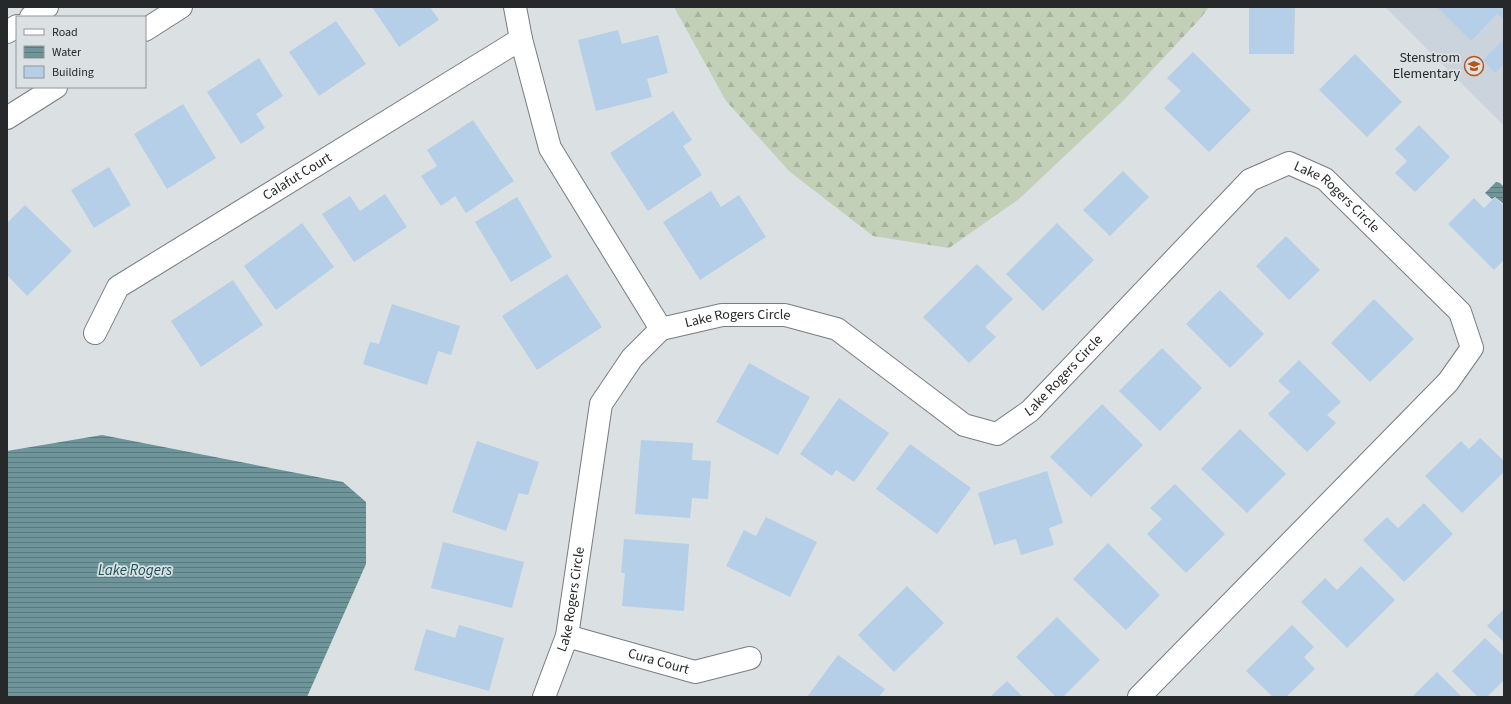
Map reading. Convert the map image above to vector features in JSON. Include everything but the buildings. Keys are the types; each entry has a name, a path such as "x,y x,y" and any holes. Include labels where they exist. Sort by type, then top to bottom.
{"street":[{"path":"33,16 47,7"},
{"path":"146,29 181,7"},
{"path":"515,7 521,39 550,148 661,329"},
{"path":"7,32 16,27"},
{"name":"Calafut Court","path":"95,333 118,287 521,39"},
{"path":"7,118 54,88"},
{"name":"Lake Rogers Circle","path":"544,697 568,636 601,404 632,358 661,329 722,315 785,315 837,329 964,425 997,434 1030,411 1250,180 1289,162 1325,179 1460,312 1472,348 1448,382 1140,697"},
{"name":"Cura Court","path":"568,636 695,672 750,658"}],"shaded area":[{"name":"Stenstrom Elementary","path":"1385,7 1504,7 1504,126"}],"green space":[{"path":"674,7 1209,7 1199,20 1123,101 1019,199 949,248 873,236 789,171 726,101"}],"water":[{"path":"1496,182 1500,183 1504,187 1504,204 1495,197 1492,199 1485,193"},
{"name":"Lake Rogers","path":"102,435 343,482 366,502 366,564 307,697 7,697 7,451"}],"place":[{"name":"Stenstrom Elementary","path":"1474,66"}]}
